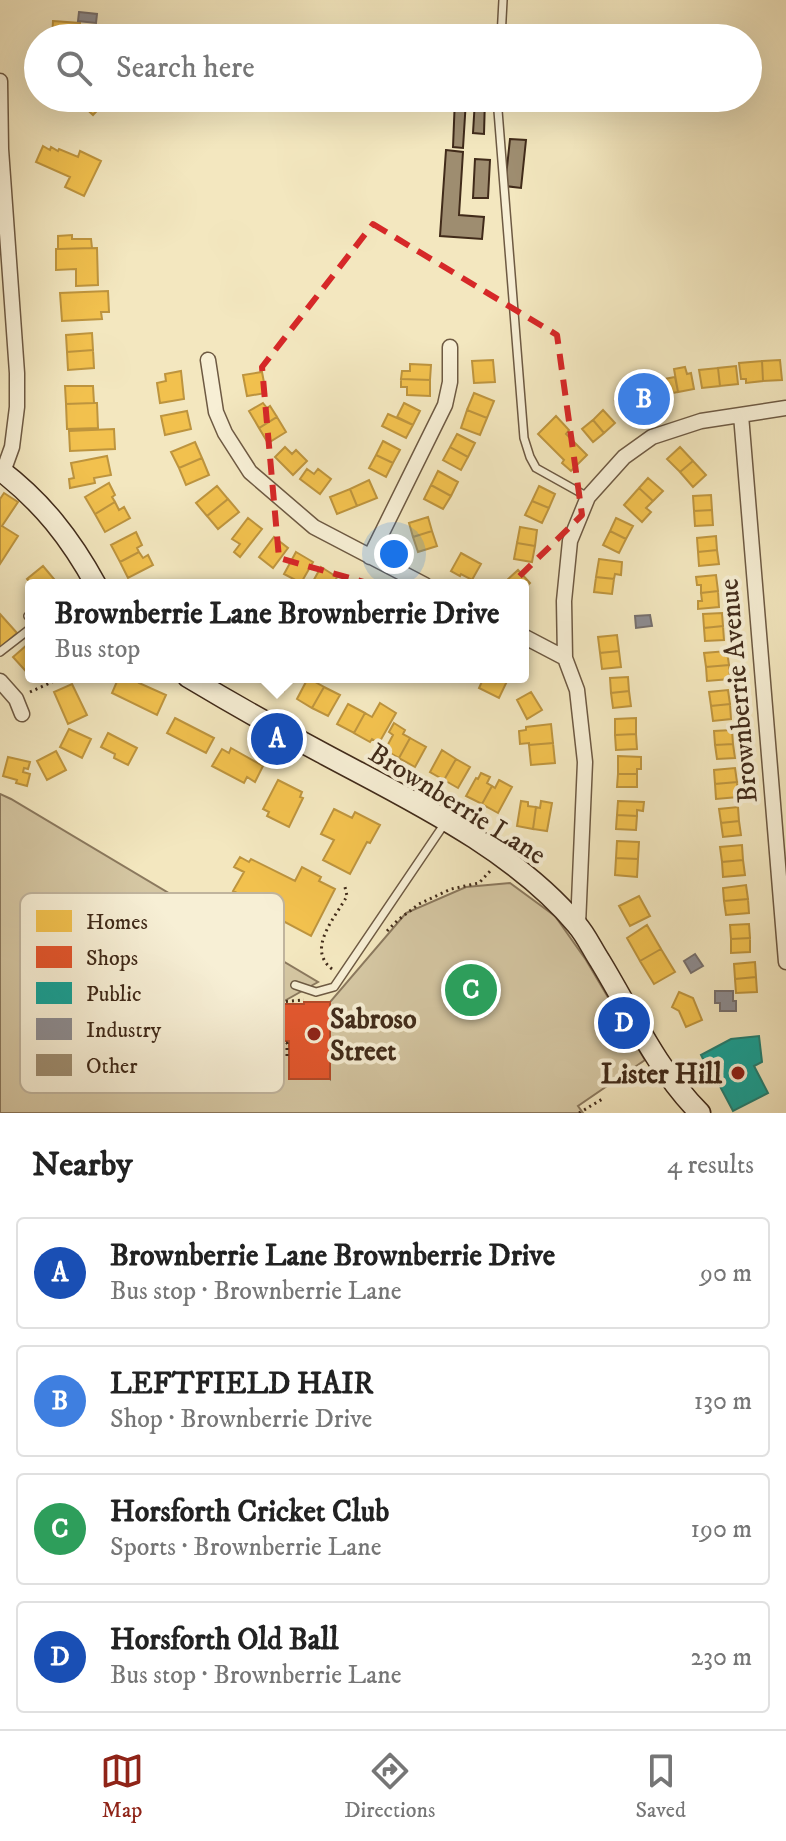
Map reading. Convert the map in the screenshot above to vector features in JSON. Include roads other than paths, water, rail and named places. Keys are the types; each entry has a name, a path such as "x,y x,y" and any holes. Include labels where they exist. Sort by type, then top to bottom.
{"street":[{"path":"0,81 1,149 17,373 12,447 1,471 43,507 93,579"},
{"path":"370,557 445,405 450,382 450,347"},
{"path":"208,360 216,412 225,433 250,472 314,527 413,579"},
{"path":"578,925 585,762 577,690 565,658 564,601 570,541 588,497 624,457 652,437 701,421 786,408"},
{"name":"Brownberrie Avenue","path":"741,415 786,962"},
{"path":"529,639 565,658"},
{"path":"0,681 16,699 22,714"},
{"name":"Brownberrie Lane","path":"199,683 447,821 534,881 578,925 658,1059 700,1113"}],"lane":[{"path":"502,24 503,0"},
{"path":"498,112 524,438 536,468 588,497"},
{"path":"0,652 25,633"},
{"path":"295,985 316,992 334,987 447,821"}],"place":[{"name":"LEFTFIELD HAIR","path":"644,399"},
{"name":"Brownberrie Lane Brownberrie Drive","path":"277,739"},
{"name":"Horsforth Cricket Club","path":"471,990"},
{"name":"Horsforth Old Ball","path":"624,1023"},
{"name":"Sabroso Street","path":"314,1034"},
{"name":"Lister Hill","path":"738,1073"}]}
